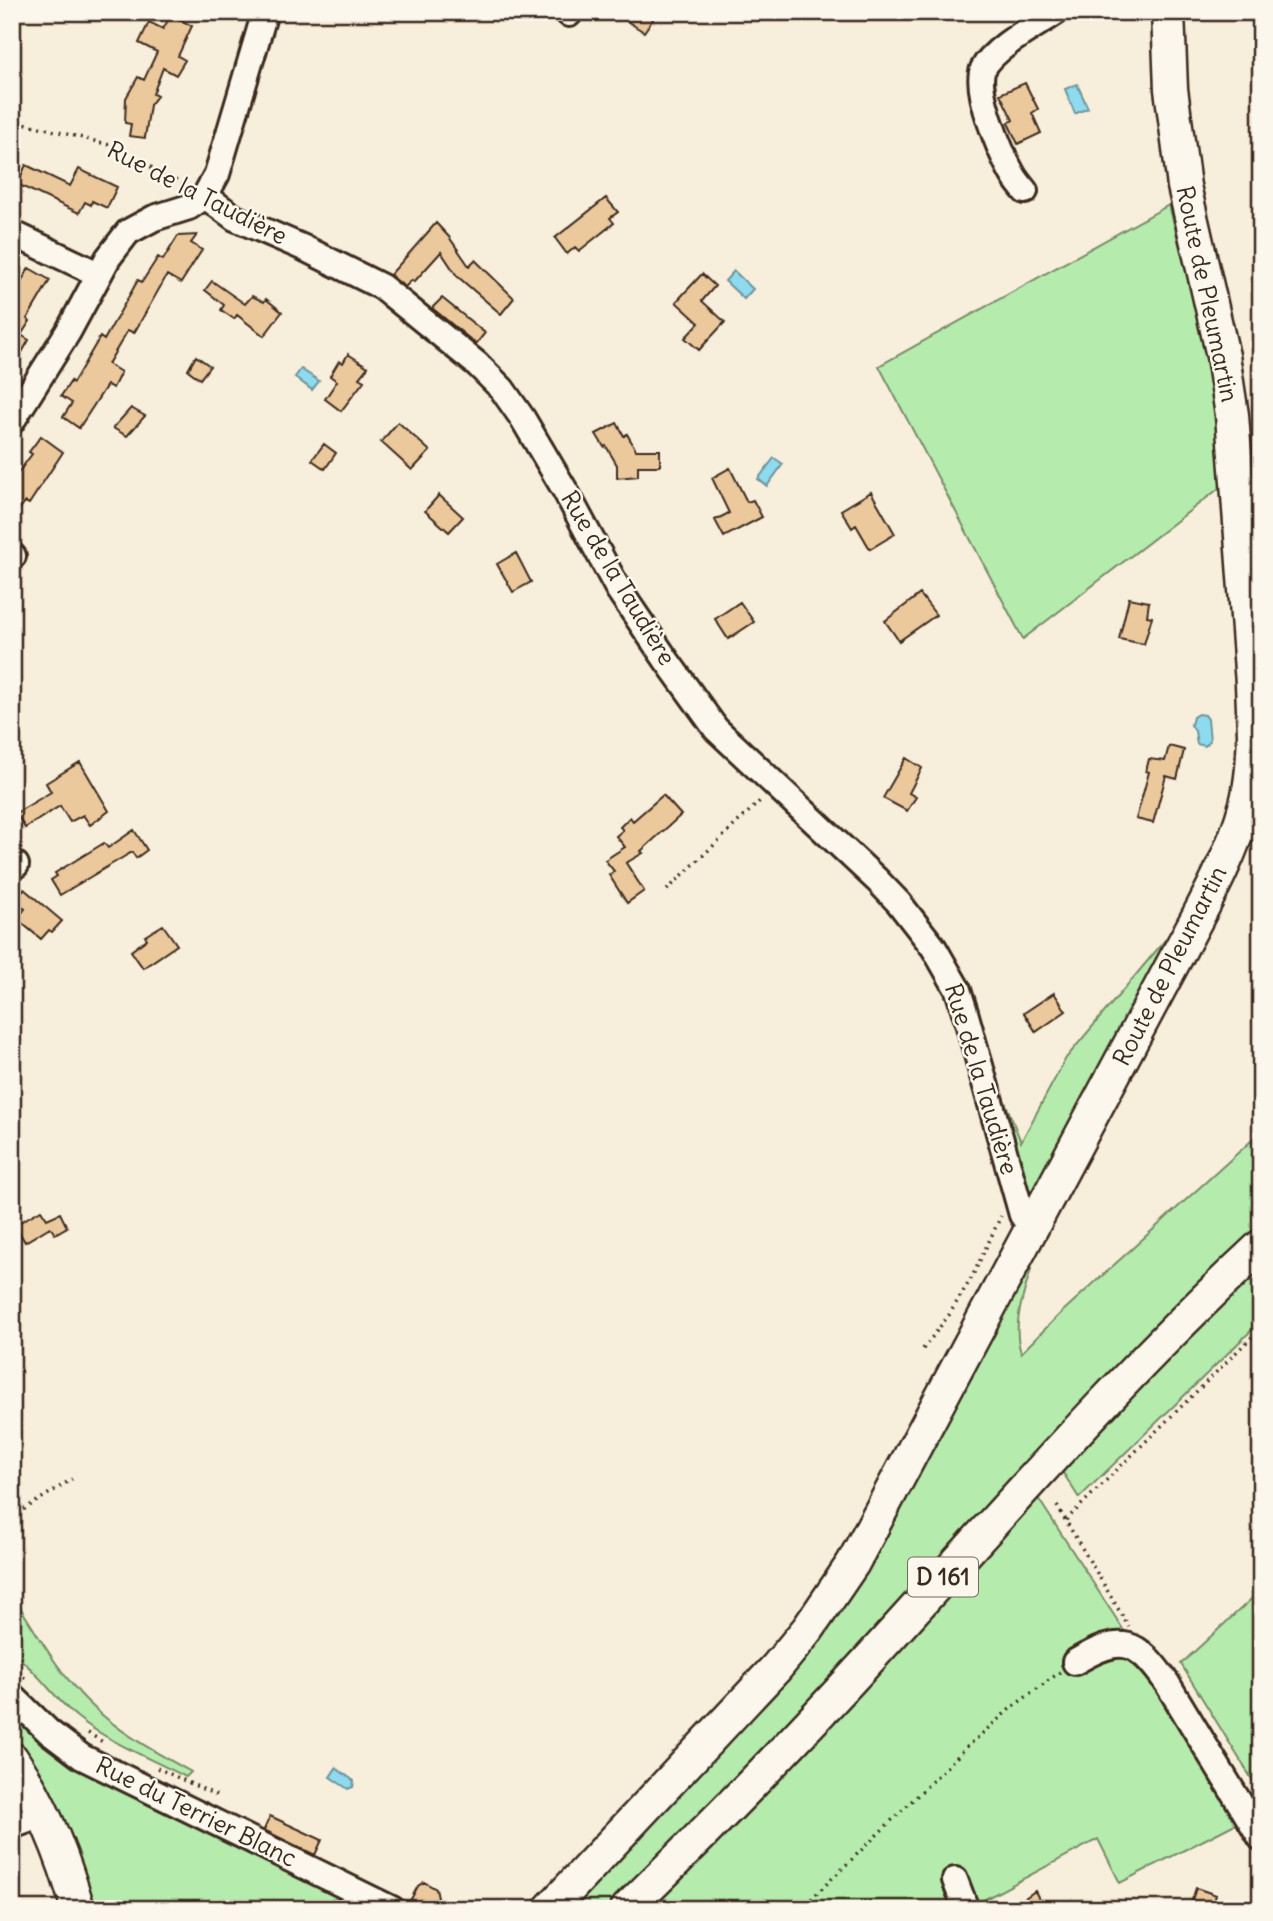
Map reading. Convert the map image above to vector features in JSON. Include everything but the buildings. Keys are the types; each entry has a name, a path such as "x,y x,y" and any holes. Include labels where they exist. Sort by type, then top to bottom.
{"main road":[{"name":"Route de Pleumartin","path":"550,1909 752,1696 808,1629 853,1563 1198,916 1253,797 1252,684 1232,415 1223,356 1184,186 1171,89 1168,12"},
{"name":"D 161","path":"626,1909 812,1722 1083,1424 1155,1349 1261,1247"},
{"path":"12,1759 44,1814 60,1852 78,1909"}],"street":[{"path":"12,421 68,332 98,274 128,232 153,218 189,207 205,196 216,174 264,12"},
{"path":"1024,191 1012,172 985,109 981,89 983,69 1000,49 1056,12"},
{"name":"Rue de la Taudière","path":"205,196 235,219 304,248 382,288 477,364 502,389 566,492 618,589 716,729 899,903 948,970 965,1012 1022,1215 1031,1228"},
{"path":"12,233 98,274"},
{"path":"1075,1662 1108,1645 1120,1644 1132,1646 1155,1666 1261,1838"},
{"name":"Rue du Terrier Blanc","path":"19,1688 49,1732 82,1757 392,1909"},
{"path":"12,1826 44,1814"},
{"path":"955,1880 966,1909"}],"path":[{"name":"Rue de la Taudière","path":"12,120 110,145 205,196"},
{"path":"667,890 776,786"},
{"path":"923,1349 949,1315 972,1277 996,1223 1016,1195"},
{"path":"1066,1520 1261,1328"},
{"path":"12,1517 72,1479"},
{"path":"1057,1506 1128,1622 1132,1646"},
{"path":"801,1909 967,1747 1011,1708 1075,1662"},
{"path":"12,1669 19,1688"},
{"path":"84,1731 104,1743"},
{"path":"149,1765 220,1797"}],"green space":[{"path":"1169,205 1207,353 1226,483 1023,639 879,366"},
{"path":"1171,933 1033,1197 1027,1196 996,1079 1021,1142 1066,1058"},
{"path":"1261,1132 1261,1226 1177,1306 1082,1403 801,1709 655,1860 605,1909 567,1909 750,1716 1024,1265 1031,1269 1018,1321 1021,1353 1062,1312"},
{"path":"1261,1267 1261,1321 1079,1498 1062,1471 1184,1342"},
{"path":"1038,1498 1121,1626 1237,1823 1120,1883 1098,1839 962,1909 651,1909 825,1730"},
{"path":"1261,1590 1261,1794 1181,1664"},
{"path":"12,1595 57,1664 88,1702 124,1732 191,1772 186,1777 115,1742 88,1725 69,1710 28,1666 12,1653"},
{"path":"12,1705 376,1909 92,1909 65,1827 49,1790 12,1733"}],"water":[{"path":"1077,84 1088,108 1075,114 1065,89"},
{"path":"734,271 753,289 744,299 725,281"},
{"path":"301,369 319,381 312,390 295,377"},
{"path":"774,458 783,464 767,486 758,479"},
{"path":"1198,714 1205,715 1208,719 1210,741 1205,746 1197,744 1191,725 1193,717"},
{"path":"336,1768 354,1781 353,1787 348,1789 330,1777"}]}
